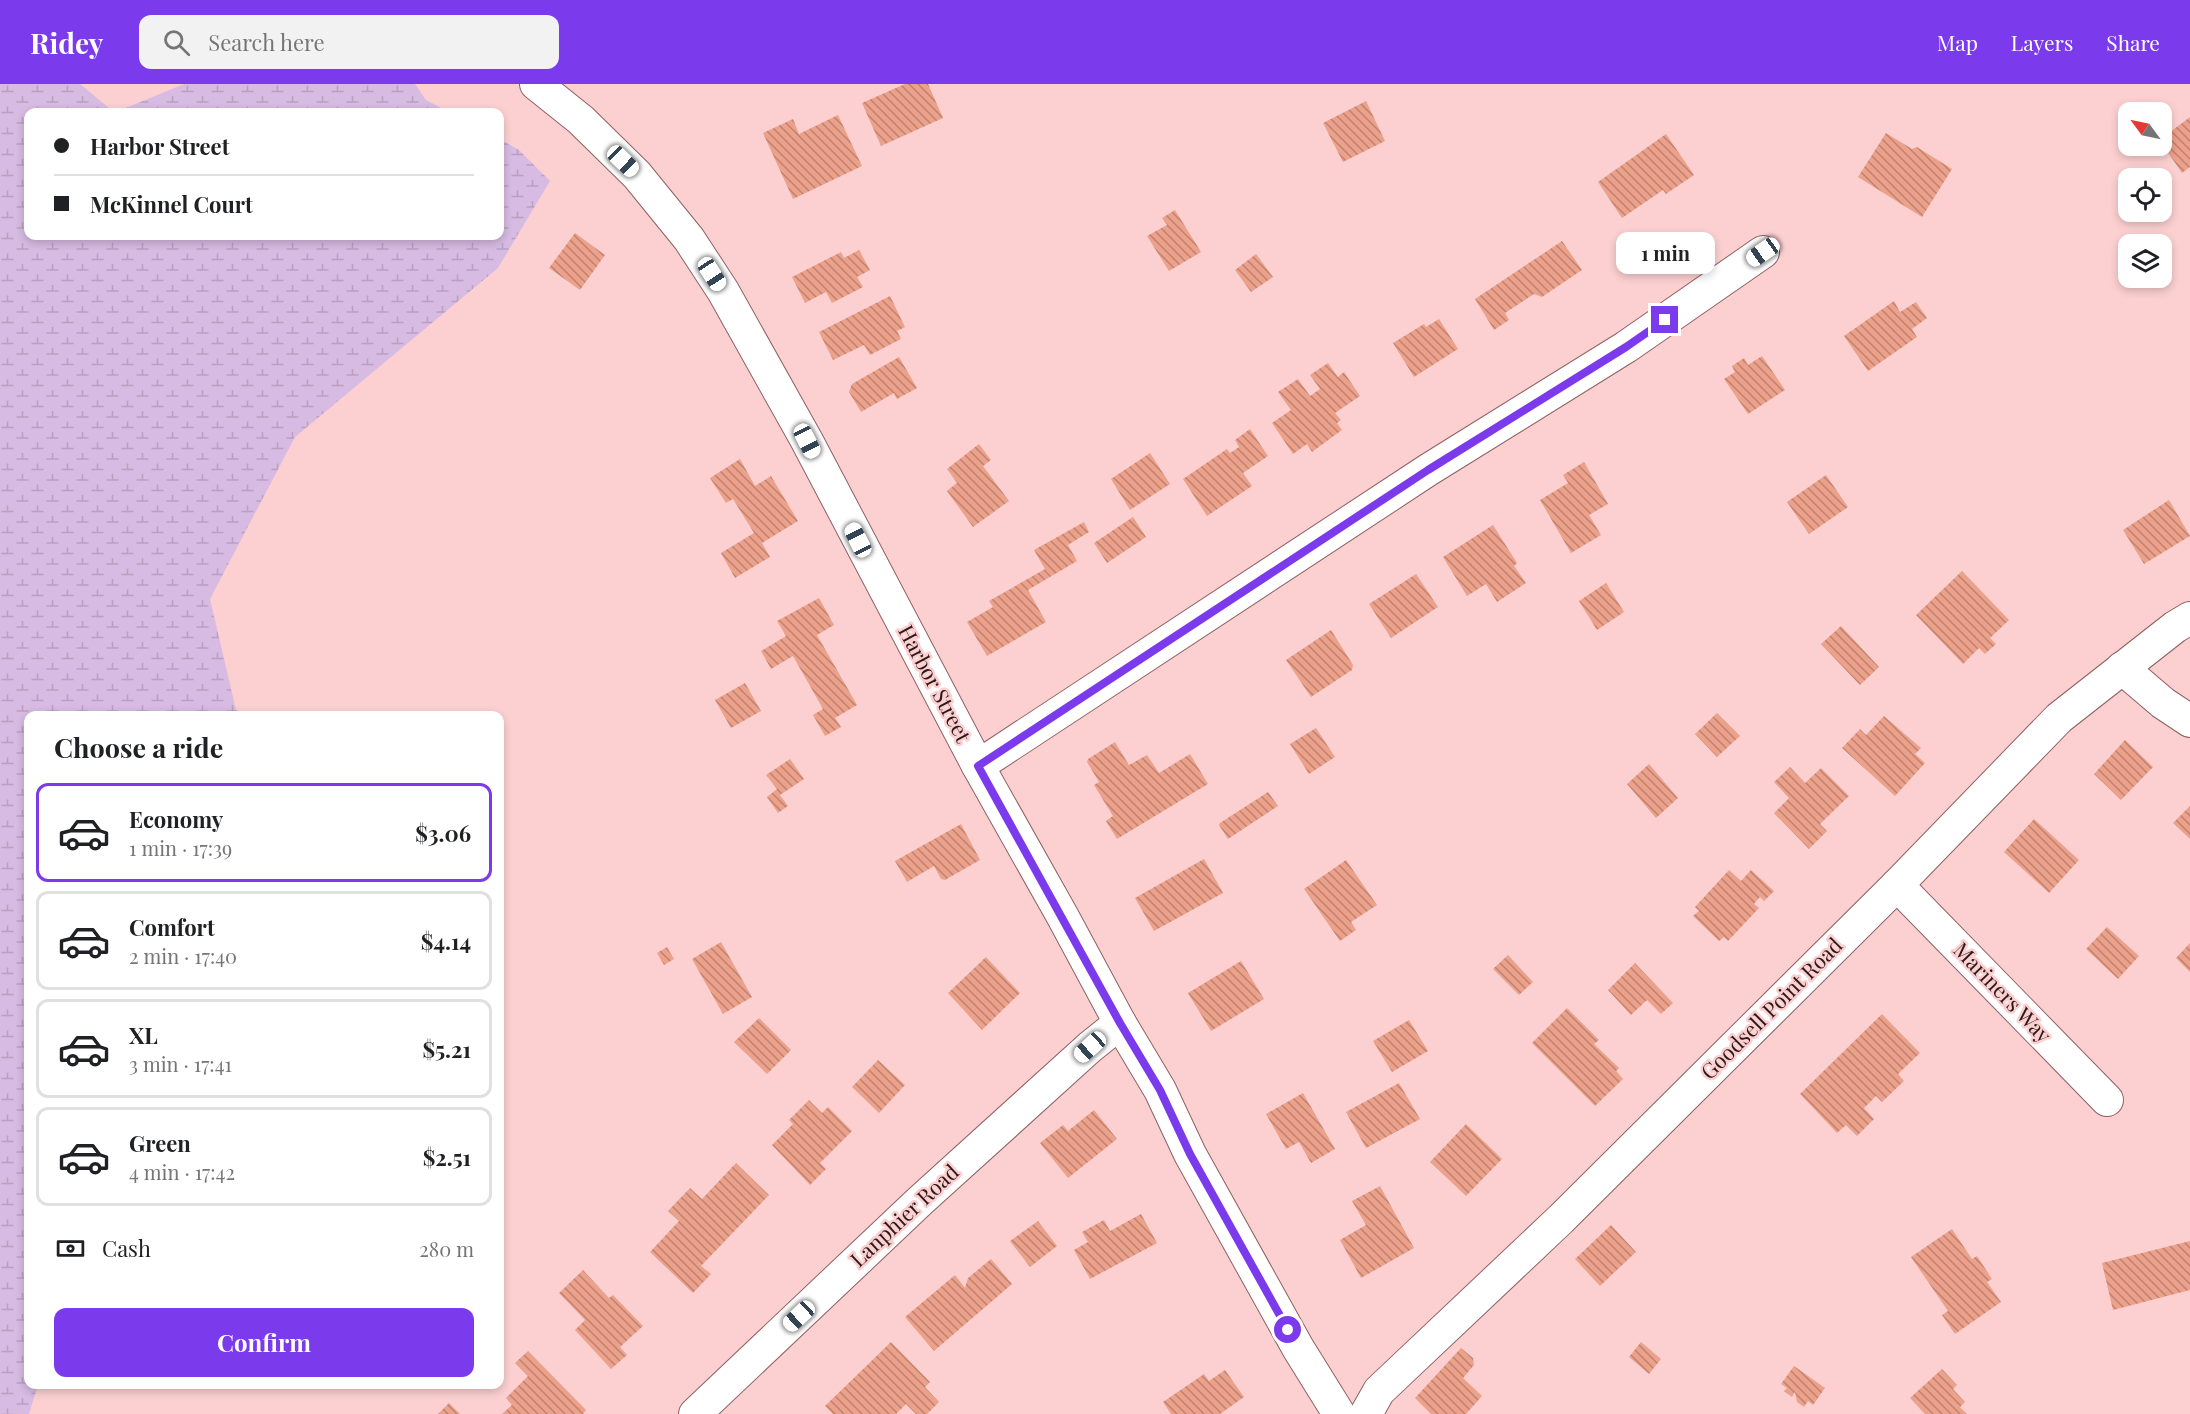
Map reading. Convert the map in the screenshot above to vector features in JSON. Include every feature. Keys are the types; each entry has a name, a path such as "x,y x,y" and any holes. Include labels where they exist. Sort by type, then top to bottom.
{"street":[{"name":"Harbor Street","path":"536,84 581,120 637,175 689,239 723,291 807,441 978,766 1120,1023 1160,1090 1190,1154 1298,1348 1339,1414"},
{"path":"978,766 1428,470 1626,347 1763,252"},
{"name":"Goodsell Point Road","path":"1366,1414 1379,1391 1561,1219 1897,885 2059,718 2175,627 2190,618"},
{"path":"2122,668 2163,703 2190,722"},
{"name":"Mariners Way","path":"1897,885 2107,1100"},
{"name":"Lanphier Road","path":"695,1414 920,1201 1090,1047 1120,1023"}],"green space":[{"path":"0,84 80,84 109,108 24,108 24,240 504,240 504,141 519,150 550,181 498,268 295,437 210,599 236,710 239,711 24,711 24,1389 37,1389 29,1414 0,1414"},
{"path":"184,84 415,84 426,100 441,108 126,108"}],"building":[{"path":"905,84 928,84 943,118 881,146 862,103"},
{"path":"1366,101 1385,141 1343,162 1323,123"},
{"path":"838,115 862,166 793,199 763,133 793,119 799,134"},
{"path":"2190,117 2190,167 2182,173 2170,156 2172,130"},
{"path":"1886,133 1912,149 1917,147 1952,169 1922,217 1858,177"},
{"path":"1666,134 1694,175 1666,194 1663,190 1622,218 1598,182"},
{"path":"1175,210 1201,252 1169,271 1147,236 1167,225 1162,218"},
{"path":"575,233 605,255 580,290 549,268"},
{"path":"1562,241 1582,270 1542,297 1534,294 1505,313 1509,320 1494,330 1475,299"},
{"path":"859,250 870,270 857,277 863,287 832,303 826,292 805,303 792,277 841,252 844,258"},
{"path":"1256,254 1273,277 1251,292 1235,270"},
{"path":"890,296 905,327 897,331 901,339 870,355 864,345 833,360 819,332"},
{"path":"1894,301 1900,312 1916,302 1927,318 1912,329 1917,337 1868,371 1844,336"},
{"path":"1439,319 1458,349 1414,377 1393,343 1424,324 1426,327"},
{"path":"1762,356 1785,390 1748,414 1724,379 1735,372 1732,366 1744,358 1748,365"},
{"path":"899,357 917,388 897,399 894,393 861,412 849,392 852,384"},
{"path":"1328,363 1338,377 1344,372 1360,396 1335,413 1341,420 1337,423 1342,430 1312,452 1307,444 1293,454 1272,423 1291,410 1278,392 1298,379 1310,396 1320,389 1310,375"},
{"path":"1250,429 1268,456 1243,473 1252,486 1207,516 1183,479 1227,449 1230,453 1239,447 1235,440"},
{"path":"979,444 991,460 983,466 1009,501 973,527 947,491 957,483 947,469"},
{"path":"1150,453 1170,484 1130,510 1111,479"},
{"path":"740,459 755,486 771,476 798,521 762,543 770,557 735,578 721,553 754,533 733,499 726,503 710,478"},
{"path":"1584,462 1608,504 1589,515 1601,535 1571,553 1540,500 1568,483 1563,475"},
{"path":"1826,475 1848,507 1809,534 1787,502"},
{"path":"2169,500 2190,536 2144,564 2123,530"},
{"path":"1133,517 1146,537 1107,563 1094,543"},
{"path":"1084,522 1089,532 1068,545 1077,561 1028,590 1046,622 987,656 967,622 993,607 989,601 1045,569 1034,550"},
{"path":"1493,525 1517,563 1514,566 1526,583 1497,602 1486,584 1467,596 1443,557"},
{"path":"1962,571 2009,620 1990,638 1996,644 1985,654 1979,648 1963,664 1916,615"},
{"path":"1416,574 1438,607 1391,638 1369,604"},
{"path":"1606,583 1624,612 1597,630 1579,601"},
{"path":"819,598 834,625 817,635 857,705 835,718 841,727 825,736 813,715 823,709 793,656 771,669 761,651 786,636 777,621"},
{"path":"1841,626 1879,667 1860,685 1821,644"},
{"path":"1331,630 1353,665 1352,670 1311,697 1286,660"},
{"path":"745,683 761,711 731,728 715,700"},
{"path":"1717,713 1740,736 1717,757 1695,734"},
{"path":"1884,716 1921,748 1915,754 1925,763 1895,796 1842,748 1860,729 1866,735"},
{"path":"1316,728 1335,757 1309,774 1290,744"},
{"path":"2125,740 2153,767 2121,800 2094,774"},
{"path":"1115,742 1129,765 1147,755 1159,773 1190,754 1208,784 1117,839 1106,821 1113,816 1094,785 1099,782 1087,762 1088,759"},
{"path":"790,759 804,779 780,795 788,806 778,813 767,797 777,789 766,775"},
{"path":"1649,764 1678,798 1656,818 1627,784"},
{"path":"1790,767 1805,783 1821,768 1849,796 1820,824 1827,831 1809,849 1774,813 1789,798 1774,782"},
{"path":"1268,792 1278,806 1228,839 1220,823"},
{"path":"2190,806 2190,839 2173,823"},
{"path":"2034,819 2079,860 2049,893 2004,852"},
{"path":"961,824 980,860 945,880 941,879 934,866 907,882 895,861"},
{"path":"1204,859 1223,893 1154,931 1135,898"},
{"path":"1346,860 1377,905 1351,922 1356,930 1340,941 1304,889"},
{"path":"1729,870 1741,881 1751,870 1774,891 1764,901 1760,897 1754,904 1759,908 1728,941 1724,937 1719,941 1693,916 1699,911 1695,907"},
{"path":"2107,927 2139,956 2118,979 2086,949"},
{"path":"721,942 752,997 723,1014 692,959"},
{"path":"2190,943 2190,972 2176,958"},
{"path":"667,947 674,959 664,965 657,953"},
{"path":"1508,955 1533,982 1519,995 1493,969"},
{"path":"986,957 1020,993 982,1030 948,993"},
{"path":"1241,961 1264,999 1211,1031 1188,993"},
{"path":"1635,963 1673,1003 1661,1014 1647,1000 1631,1015 1608,990"},
{"path":"1567,1008 1599,1040 1594,1044 1619,1068 1616,1071 1623,1079 1595,1106 1532,1043"},
{"path":"1882,1014 1920,1053 1898,1074 1904,1081 1882,1102 1876,1096 1864,1108 1874,1119 1857,1136 1846,1125 1837,1133 1800,1094"},
{"path":"759,1018 791,1050 767,1074 734,1042"},
{"path":"1409,1020 1428,1051 1392,1072 1373,1041"},
{"path":"878,1060 905,1085 879,1113 852,1087"},
{"path":"1399,1083 1420,1119 1366,1148 1346,1112"},
{"path":"1303,1093 1335,1149 1311,1163 1299,1142 1286,1149 1266,1114"},
{"path":"809,1100 822,1113 828,1107 852,1131 820,1163 826,1169 810,1185 772,1145 793,1124 789,1120"},
{"path":"1094,1110 1117,1139 1068,1178 1040,1143 1063,1125 1068,1131"},
{"path":"1466,1124 1502,1159 1466,1196 1430,1162"},
{"path":"736,1163 769,1195 701,1266 711,1274 693,1293 650,1252 679,1221 668,1211 690,1188 702,1199"},
{"path":"1380,1186 1414,1248 1361,1278 1340,1240 1366,1225 1352,1201"},
{"path":"1141,1214 1157,1243 1090,1279 1074,1250 1088,1242 1082,1232 1104,1220 1110,1231"},
{"path":"1038,1221 1057,1246 1030,1267 1010,1241"},
{"path":"1611,1225 1636,1252 1600,1286 1575,1259"},
{"path":"1952,1229 1972,1259 1977,1256 1992,1279 1987,1282 2001,1302 1955,1334 1942,1315 1948,1311 1911,1257"},
{"path":"2190,1241 2190,1290 2113,1310 2102,1263"},
{"path":"991,1259 1012,1284 934,1351 905,1317 955,1275 965,1288 968,1278"},
{"path":"583,1270 609,1298 613,1295 643,1326 620,1347 627,1355 611,1369 575,1330 585,1320 559,1293"},
{"path":"891,1342 930,1382 925,1387 939,1402 927,1414 916,1414 906,1404 896,1414 833,1414 825,1406"},
{"path":"1641,1342 1661,1359 1649,1374 1629,1357"},
{"path":"1461,1348 1473,1358 1474,1365 1463,1378 1482,1396 1466,1414 1431,1414 1415,1398"},
{"path":"528,1351 586,1410 583,1414 502,1414 512,1405 506,1398 528,1376 515,1363"},
{"path":"1794,1366 1825,1388 1813,1405 1808,1401 1804,1407 1797,1402 1795,1392 1792,1397 1784,1391 1787,1388 1781,1384"},
{"path":"1942,1369 1957,1385 1953,1389 1965,1402 1960,1407 1967,1414 1925,1414 1910,1398"},
{"path":"1225,1370 1244,1397 1220,1414 1171,1414 1163,1402 1204,1374 1209,1381"},
{"path":"449,1403 460,1414 438,1414"}],"route":[{"path":"1288,1330 1190,1154 1160,1090 1120,1023 1063,916 978,766 1428,470 1626,347 1665,320"}]}
